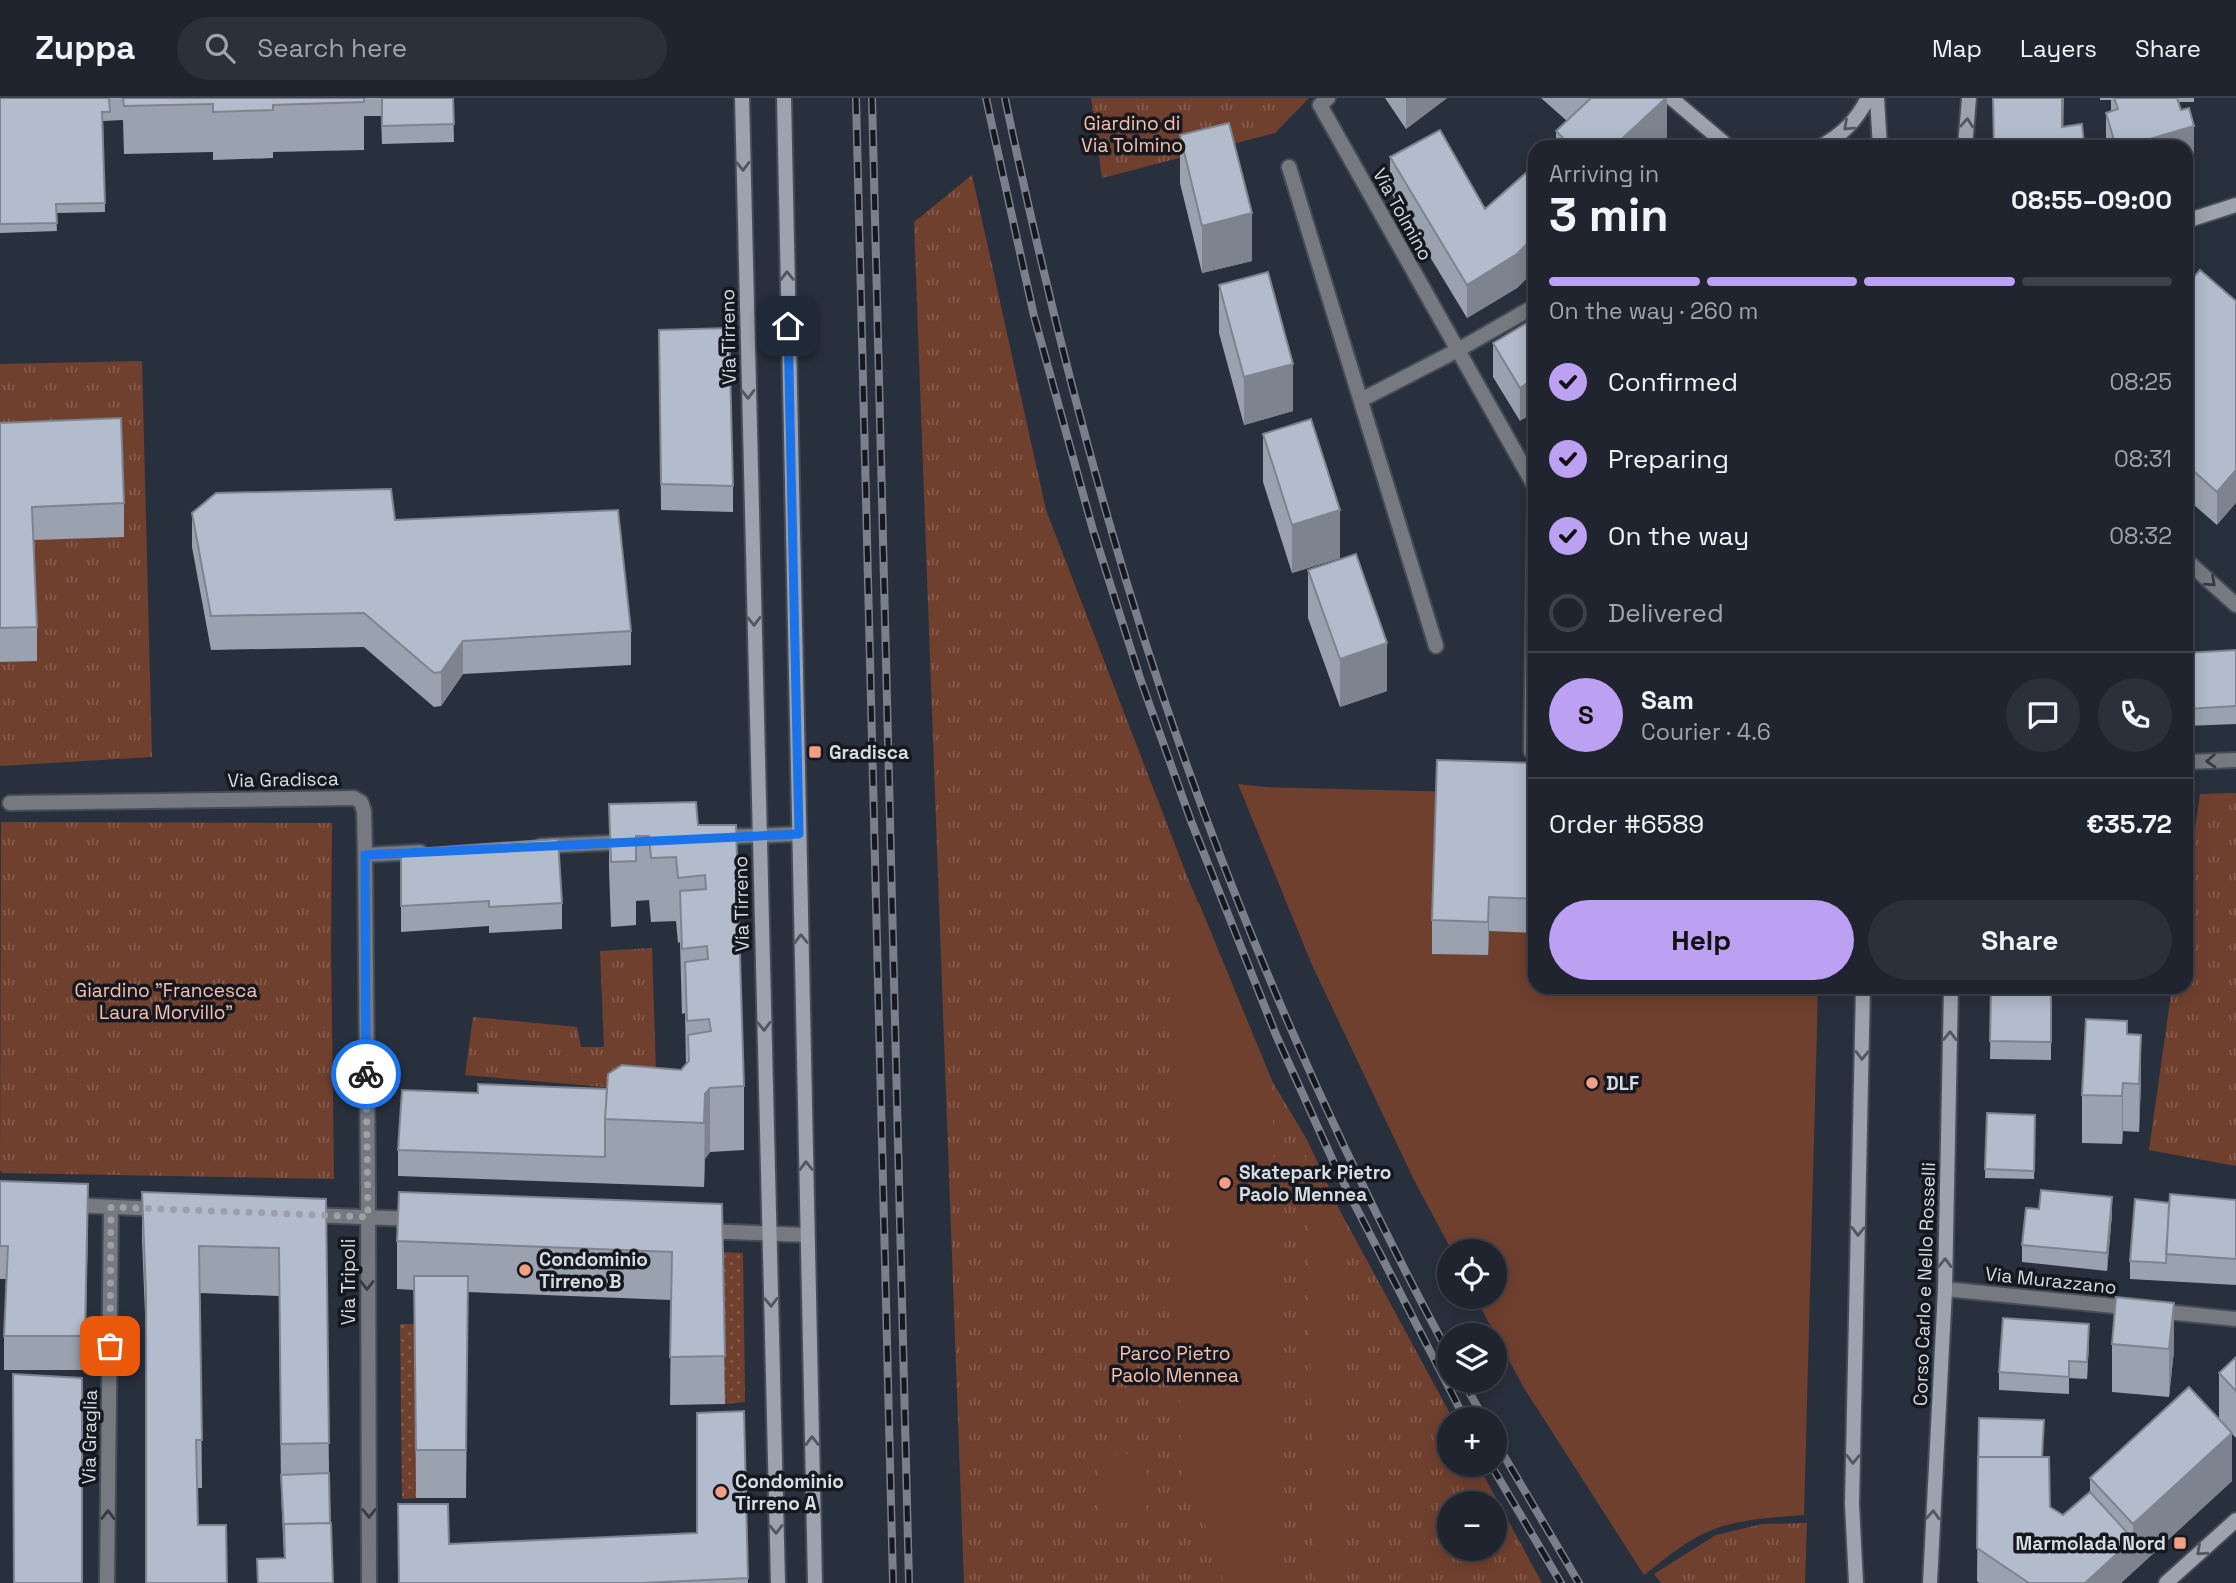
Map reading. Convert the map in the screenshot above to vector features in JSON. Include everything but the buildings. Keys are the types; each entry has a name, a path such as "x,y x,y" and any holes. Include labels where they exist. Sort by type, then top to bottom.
{"street":[{"name":"Via Tirreno","path":"742,98 778,1583"},
{"path":"784,98 815,1583"},
{"name":"Via Tolmino","path":"1328,98 1320,105 1458,350"},
{"path":"1671,98 1710,140"},
{"path":"1832,140 1858,118 1868,98"},
{"path":"1877,98 1880,140"},
{"path":"1966,140 1969,98"},
{"path":"1289,167 1436,646"},
{"path":"2193,219 2236,205"},
{"path":"1362,400 1528,310"},
{"path":"1458,350 1528,475"},
{"path":"2193,566 2236,605"},
{"path":"2193,762 2236,760"},
{"name":"Via Gradisca","path":"10,803 354,798 361,802 364,811 365,855"},
{"path":"707,838 799,834"},
{"path":"531,846 639,841"},
{"path":"365,855 437,851"},
{"name":"Via Tripoli","path":"365,855 369,1583"},
{"path":"1856,1583 1852,1504 1863,994"},
{"name":"Corso Carlo e Nello Rosselli","path":"1930,1583 1945,1289 1951,994"},
{"path":"54,1205 179,1210"},
{"name":"Via Graglia","path":"107,1583 111,1207"},
{"path":"301,1215 423,1219"},
{"path":"693,1230 807,1235"},
{"name":"Via Murazzano","path":"1945,1289 2236,1319"},
{"path":"2166,1583 2236,1520"}],"green space":[{"name":"Giardino di Via Tolmino","path":"1091,98 1309,98 1275,133 1102,178"},
{"name":"Parco Pietro Paolo Mennea","path":"972,175 1046,510 1187,876 1272,1081 1306,1138 1339,1209 1446,1407 1437,1407 1437,1477 1485,1477 1492,1491 1437,1491 1437,1561 1507,1561 1507,1518 1542,1583 964,1583 914,222"},
{"path":"142,361 152,757 0,766 0,364"},
{"name":"DLF","path":"1238,784 1528,794 1528,994 1818,994 1804,1515 1749,1520 1717,1528 1688,1542 1644,1575 1524,1388 1507,1356 1507,1323 1489,1323 1481,1309 1507,1309 1507,1239 1446,1239 1414,1180 1312,965"},
{"path":"2236,793 2236,1166 2149,1150 2171,994 2193,994 2193,842 2200,794"},
{"name":"Giardino \"Francesca Laura Morvillo\"","path":"1,822 332,823 334,1179 2,1173"},
{"path":"1199,903 1272,1081 1283,1583 1224,1583 1202,1514 1182,1494 1171,908"},
{"path":"652,948 657,1103 615,1088 465,1075 473,1017 577,1027 581,1047 604,1047 600,951"},
{"path":"1306,1138 1339,1209 1346,1583 1315,1583"},
{"path":"722,1252 743,1253 745,1402 725,1404"},
{"path":"400,1324 414,1324 416,1498 402,1499"},
{"path":"1122,1450 1147,1472 1146,1524 1100,1521 1097,1468"},
{"path":"1807,1523 1805,1583 1661,1583 1654,1574 1716,1535 1762,1524"}],"railway":[{"path":"856,98 893,1583"},
{"path":"872,98 909,1583"},
{"path":"986,98 1034,316 1093,530 1140,678 1191,821 1276,1035 1339,1174 1459,1407"},
{"path":"1005,98 1080,417 1141,629 1176,736 1256,947 1301,1051 1397,1255 1437,1331"},
{"path":"1470,1393 1477,1407"},
{"path":"1507,1461 1579,1583"},
{"path":"1498,1477 1561,1583"}],"way so far":[{"path":"110,1346 111,1207 368,1217 366,1074"}],"place":[{"name":"Gradisca","path":"815,752"},
{"name":"DLF","path":"1592,1083"},
{"name":"Skatepark Pietro Paolo Mennea","path":"1225,1183"},
{"name":"Condominio Tirreno B","path":"525,1270"},
{"name":"Condominio Tirreno A","path":"721,1492"},
{"name":"Marmolada Nord","path":"2180,1543"}],"route":[{"path":"366,1074 365,855 799,834 788,326"}]}
